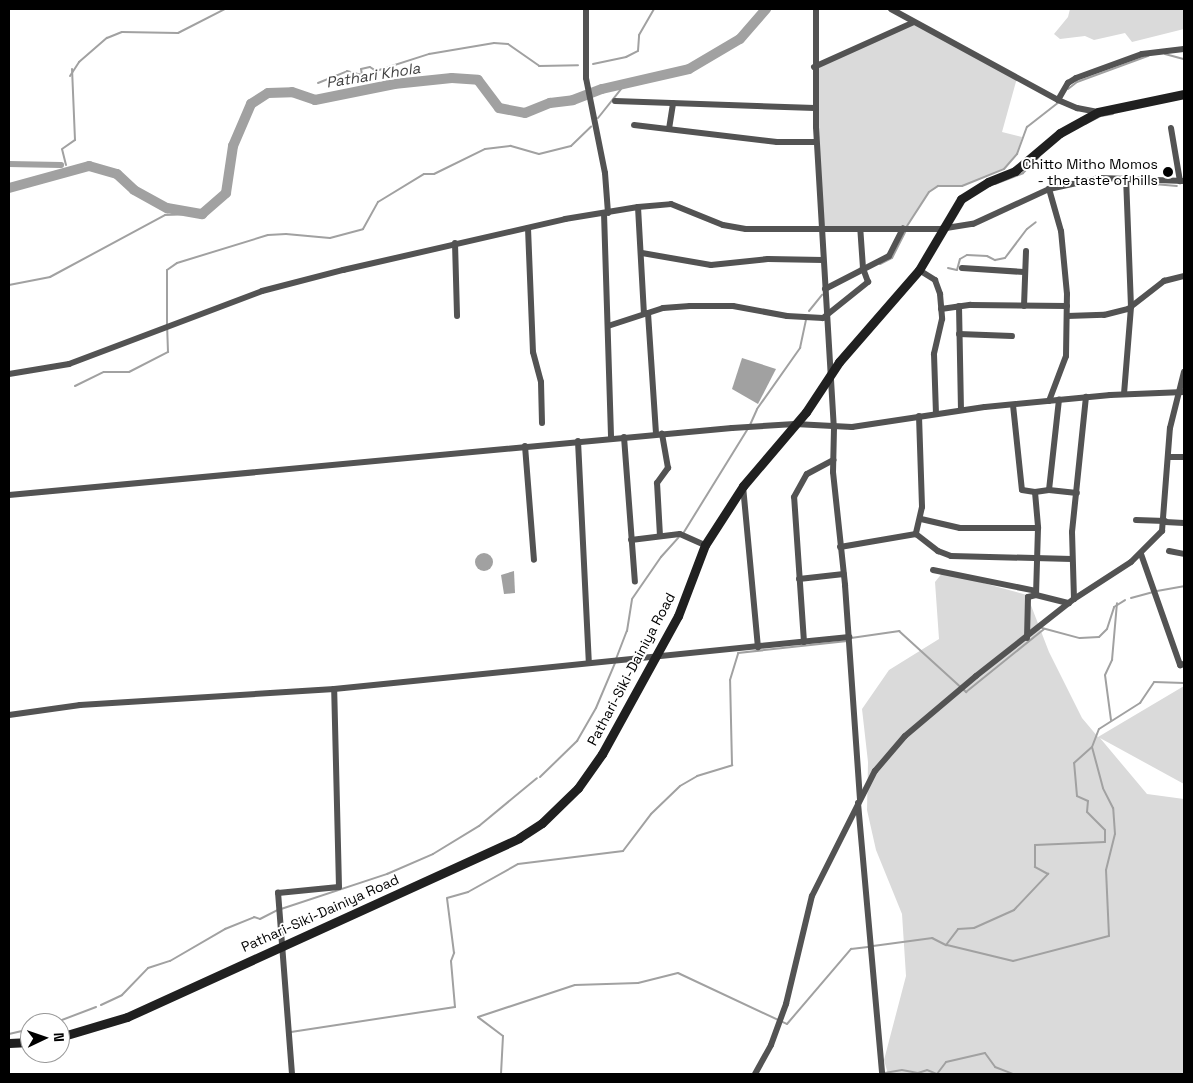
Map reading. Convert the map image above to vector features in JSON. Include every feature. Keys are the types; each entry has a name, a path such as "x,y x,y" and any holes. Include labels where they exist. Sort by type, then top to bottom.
{"main road":[{"name":"Pathari-Siki-Dainiya Road","path":"70,1034 127,1017 519,838 542,823 564,804 593,767 678,616 705,545 743,486 795,424 830,375 919,270 940,229 971,191 1015,171 1060,133 1098,112 1184,94"}],"street":[{"path":"586,9 586,78 605,173 611,439"},
{"path":"816,9 814,67 816,142 834,428 833,460 844,574 859,800 882,1074"},
{"path":"892,9 912,23 1058,100 1077,108 1098,112"},
{"path":"814,67 912,23"},
{"path":"1058,100 1068,83 1076,78 1142,54 1184,49"},
{"path":"615,101 815,108"},
{"path":"669,129 673,103"},
{"path":"634,126 777,142 816,142"},
{"path":"9,374 84,359 262,292 455,243 638,207 672,204 732,227 822,231 904,228 940,229 973,224 1049,189 1100,178 1182,182 1171,128"},
{"path":"1124,394 1131,307 1126,178"},
{"path":"1049,189 1062,231 1067,306 1066,356 1049,401"},
{"path":"638,207 646,313 659,434 668,468 656,483 660,536"},
{"path":"528,228 532,345 541,382 542,423"},
{"path":"825,289 862,268 889,256 904,228"},
{"path":"608,326 646,313 677,306 724,306 787,316 820,318 827,315 868,282 862,268 860,229"},
{"path":"455,243 457,316"},
{"path":"1024,306 1026,251"},
{"path":"642,253 711,265 768,260 823,260"},
{"path":"962,268 1024,272"},
{"path":"919,270 937,284 941,309 934,354 936,414"},
{"path":"1067,316 1104,315 1131,307 1164,281 1184,276"},
{"path":"941,309 959,306 1067,306"},
{"path":"959,306 961,410"},
{"path":"959,334 1012,336"},
{"path":"755,1074 771,1045 786,1004 809,905 875,770 905,736 1071,601 1141,554 1157,540 1165,521 1168,457 1176,392 1184,372"},
{"path":"9,495 659,434 795,424 834,428 880,424 961,410 1086,397 1184,392"},
{"path":"1071,601 1076,494 1086,397"},
{"path":"1049,490 1059,400"},
{"path":"1013,405 1022,490 1035,492 1049,490 1076,494"},
{"path":"916,534 921,519 919,416"},
{"path":"624,437 635,582"},
{"path":"578,441 589,663"},
{"path":"525,446 534,560"},
{"path":"1168,457 1184,457"},
{"path":"804,642 794,497 807,474 833,460"},
{"path":"743,486 758,648"},
{"path":"1035,492 1038,528 1036,593"},
{"path":"921,519 960,528 1038,528"},
{"path":"1136,520 1184,523"},
{"path":"631,540 680,534 705,545"},
{"path":"840,547 916,534 938,551 951,556 1072,559"},
{"path":"1169,552 1184,553"},
{"path":"1141,554 1180,666 1184,664"},
{"path":"933,570 1071,601"},
{"path":"799,579 844,574"},
{"path":"1027,638 1027,599 1036,593"},
{"path":"9,715 80,706 334,689 758,648 849,637"},
{"path":"292,1074 278,894 338,887 334,689"}],"shaded area":[{"path":"1070,9 1184,9 1184,29 1132,42 1125,33 1094,40 1085,36 1060,39 1054,34 1068,17"},
{"path":"912,23 1017,78 1002,132 1022,137 1017,154 1004,169 962,186 938,186 929,192 907,226 822,231 814,67"},
{"path":"742,358 776,369 758,404 732,389"},
{"path":"480,553 488,553 493,558 491,569 480,571 475,566 475,558"},
{"path":"514,571 515,593 504,594 501,575"},
{"path":"943,572 1027,595 1049,652 1082,718 1098,737 1184,686 1184,784 1100,738 1147,794 1184,799 1184,1074 888,1074 884,1060 906,976 902,914 876,850 867,810 868,762 862,709 889,670 939,639 935,582"}],"waterway":[{"path":"70,76 79,62 107,38 122,32 178,33 225,9"},
{"path":"593,64 626,57 638,51 639,35 654,9"},
{"name":"Pathari Khola","path":"9,188 89,166 117,174 134,190 167,208 202,214 226,193 233,146 251,104 268,93 292,92 315,100 394,84 452,78 478,80 499,108 525,113 550,103 573,100 602,89 689,69 740,39 766,9"},
{"path":"318,83 347,71 362,75 361,69 370,67 376,71 429,54 494,43 508,44 539,66 578,65"},
{"path":"1165,54 1184,59"},
{"path":"1068,89 1077,82 1148,56"},
{"path":"66,165 62,149 75,140 72,69"},
{"path":"598,118 625,84"},
{"path":"907,226 929,192 938,186 962,186 1004,169 1017,154 1027,127 1058,103"},
{"path":"1085,124 1101,116 1113,114"},
{"path":"167,324 167,270 177,263 268,235 286,234 330,238 363,229 378,202 424,174 434,174 485,149 511,146 539,154 571,146 591,127"},
{"path":"995,184 1023,173 1039,157"},
{"path":"9,164 61,165"},
{"path":"1131,182 1177,186"},
{"path":"9,285 50,277 165,215 202,214"},
{"path":"948,268 957,270 960,259 967,255 987,256 995,260 1005,258 1027,229 1036,222"},
{"path":"880,264 892,258 905,232"},
{"path":"809,311 822,295"},
{"path":"750,425 757,409 800,348 806,319"},
{"path":"75,386 104,372 129,372 168,352 167,329"},
{"path":"684,532 747,430"},
{"path":"616,659 627,631 632,599 661,557 679,537"},
{"path":"1157,591 1184,586"},
{"path":"1131,598 1153,592"},
{"path":"1042,628 1080,638 1099,637 1107,629 1114,607 1125,600"},
{"path":"1111,720 1105,675 1112,660 1117,603"},
{"path":"851,638 899,631 966,692 1044,629"},
{"path":"291,1032 455,1007 451,961 454,953 447,898 468,892 518,864 623,851 651,814 680,786 697,776 732,765 730,680 738,653 847,641"},
{"path":"540,777 577,741 596,708 615,663"},
{"path":"947,945 1013,961 1109,936 1106,870 1115,834 1113,808 1103,788 1092,747 1099,729 1140,703 1154,682 1184,683"},
{"path":"873,946 932,938 946,945 958,929 974,928 1014,910 1048,874 1035,867 1035,845 1105,842 1105,830 1087,812 1088,801 1077,796 1074,763 1092,747"},
{"path":"281,909 387,874 433,854 479,826 537,778"},
{"path":"101,1005 122,995 148,968 170,961 225,929 254,917 260,919 278,910"},
{"path":"501,1074 503,1036 478,1017 575,985 638,983 678,973 787,1024 851,949 868,947"},
{"path":"70,1017 96,1007"},
{"path":"9,1034 20,1031"},
{"path":"937,1074 946,1062 985,1053 995,1067 1013,1074"},
{"path":"885,1073 902,1070 918,1073 927,1070 937,1074"}],"place":[{"name":"Chitto Mitho Momos - the taste of hills","path":"1168,172"}]}
